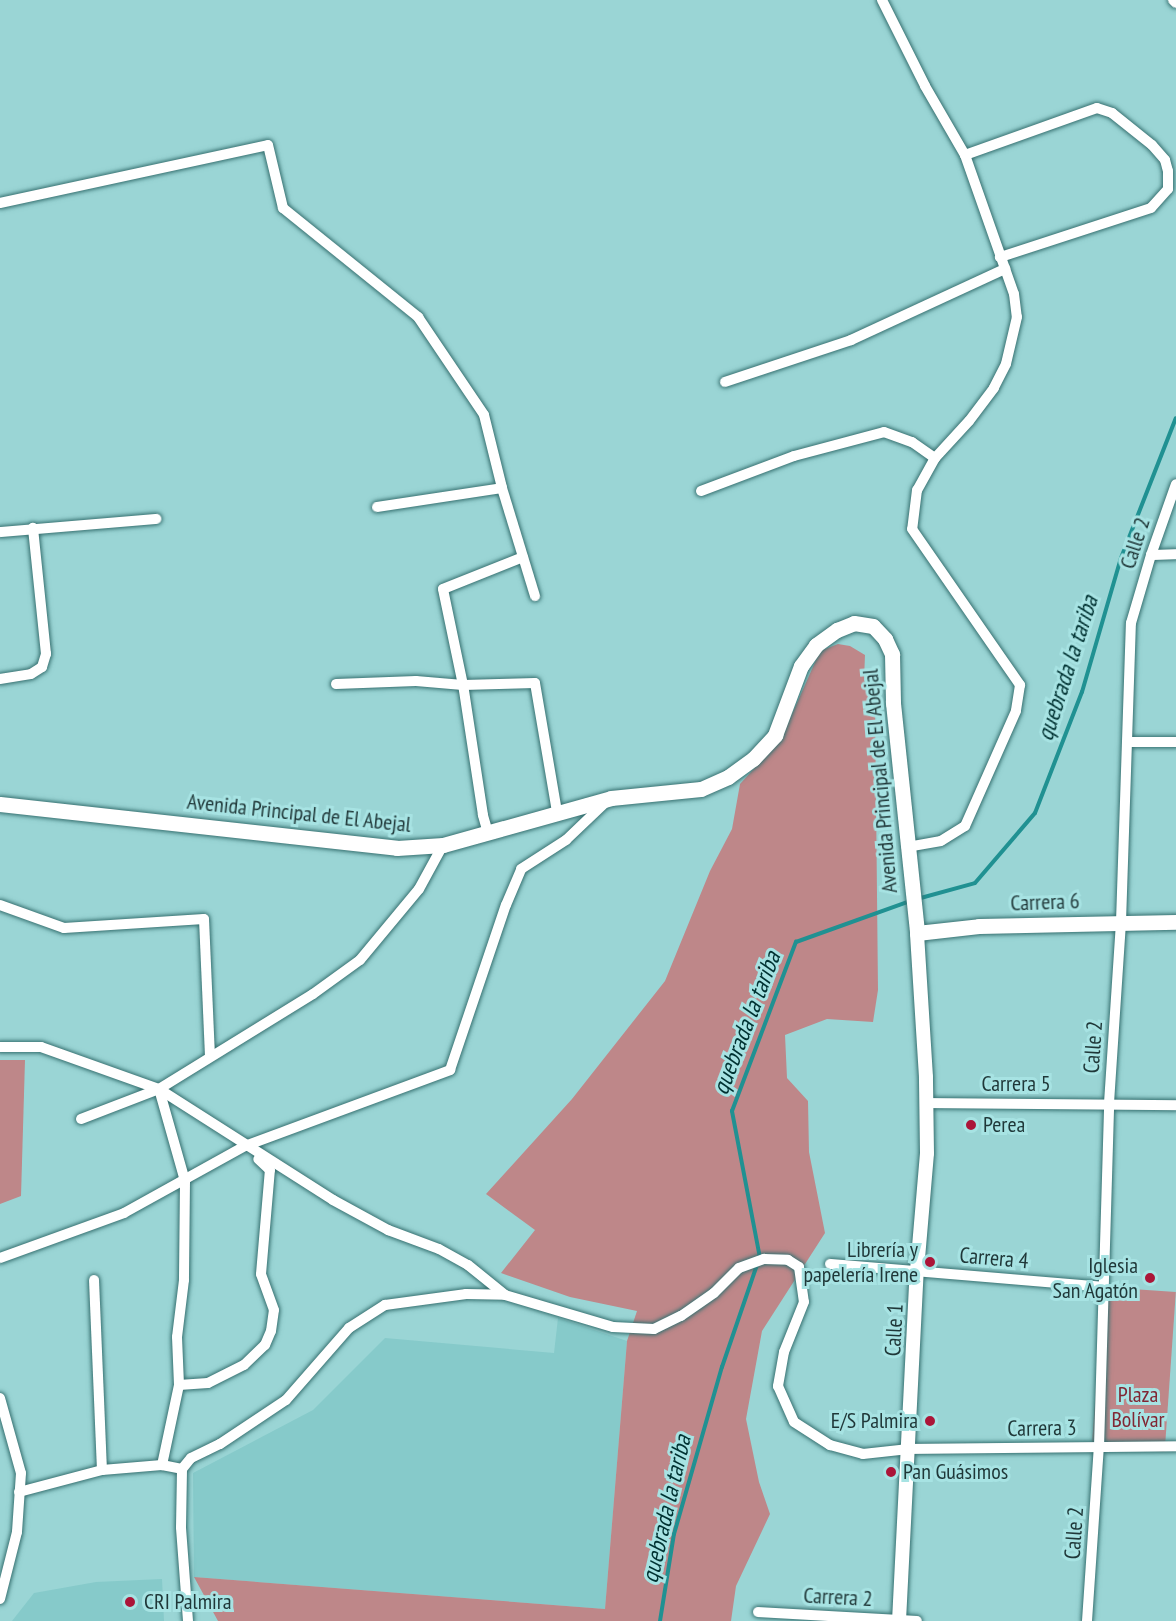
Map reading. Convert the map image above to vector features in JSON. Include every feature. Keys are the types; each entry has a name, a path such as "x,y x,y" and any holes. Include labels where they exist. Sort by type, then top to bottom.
{"main road":[{"name":"Avenida Principal de El Abejal","path":"0,804 397,848 443,845 611,798 701,789 737,771 753,759 775,735 801,666 816,645 854,622 873,626 885,639 892,654 893,703 917,933"},
{"name":"Carrera 6","path":"917,933 980,926 1176,922"}],"street":[{"path":"882,0 925,86 965,155 1014,294 1017,317 1006,364 994,388 969,421 935,458 917,490 912,529 1020,685 1016,711 965,826 941,842 907,847"},
{"path":"965,155 1097,108 1112,112 1152,145 1165,160 1168,171 1168,189 1150,208 1000,257"},
{"path":"0,203 268,145 283,208 418,317 484,415 502,488 535,596"},
{"path":"725,382 851,340 1005,269"},
{"path":"701,491 794,456 884,432 912,442 935,458"},
{"name":"Calle 2","path":"1087,1621 1099,1447 1109,1103 1121,922 1131,623 1150,555 1176,484"},
{"path":"377,507 502,488"},
{"path":"0,532 156,519"},
{"path":"0,678 31,674 42,667 46,654 33,528"},
{"path":"1150,555 1176,554"},
{"path":"488,833 444,589 523,557"},
{"path":"336,684 416,681 463,685 535,683 557,813"},
{"path":"1128,742 1176,742"},
{"path":"0,1258 124,1213 246,1146 450,1070 499,924 521,869 566,840 611,798"},
{"path":"81,1119 159,1089 210,1055 313,994 360,960 419,889 443,845"},
{"path":"0,905 64,928 204,919 210,1055"},
{"name":"Calle 1","path":"899,1621 917,1270 927,1153 927,1103 917,933"},
{"path":"0,1047 41,1047 159,1089 246,1146 379,1225 458,1260 505,1294"},
{"path":"159,1089 185,1181 184,1280 177,1337 178,1385 162,1464"},
{"name":"Carrera 5","path":"927,1103 1176,1105"},
{"path":"178,1385 208,1383 244,1365 265,1345 271,1330 274,1310 261,1274 270,1170 246,1146"},
{"name":"Carrera 3","path":"505,1294 613,1327 654,1329 681,1316 714,1293 739,1268 764,1258 788,1260 799,1267 804,1302 784,1352 778,1386 794,1422 830,1445 863,1454 909,1449 1176,1446"},
{"name":"Carrera 4","path":"830,1264 1103,1287"},
{"path":"94,1280 102,1470"},
{"path":"188,1621 182,1527 182,1469 191,1458 220,1444 286,1400 349,1328 385,1305 466,1294 505,1294"},
{"path":"0,1398 21,1473 17,1532 0,1599"},
{"path":"19,1492 102,1470 162,1464 182,1469"},
{"name":"Carrera 2","path":"758,1612 917,1621"}],"shaded area":[{"path":"558,1318 627,1341 605,1609 194,1577 193,1473 313,1410 385,1338 554,1353"},
{"path":"162,1579 164,1621 12,1621 34,1593 96,1582"}],"green space":[{"path":"838,644 850,646 865,655 864,680 875,701 878,990 873,1022 827,1019 785,1035 787,1078 808,1101 809,1152 825,1233 762,1331 746,1419 759,1482 770,1514 736,1586 731,1621 218,1621 194,1577 605,1609 627,1341 637,1311 570,1297 501,1273 535,1230 486,1194 572,1099 665,981 710,871 732,829 740,784 781,739 820,651"},
{"path":"0,1060 25,1060 21,1196 0,1204"},
{"name":"Plaza Bolívar","path":"1103,1287 1176,1292 1165,1452 1092,1447"}],"waterway":[{"name":"quebrada la tariba","path":"917,899 975,883 1035,813 1082,692 1121,558 1176,418"},
{"name":"quebrada la tariba","path":"760,1258 732,1111 796,942 910,901"},
{"name":"quebrada la tariba","path":"660,1621 674,1534 722,1367 757,1265"}],"place":[{"name":"Perea","path":"971,1125"},
{"name":"Librería y papelería Irene","path":"930,1262"},
{"name":"Iglesia San Agatón","path":"1150,1278"},
{"name":"E/S Palmira","path":"930,1421"},
{"name":"Pan Guásimos","path":"891,1472"},
{"name":"CRI Palmira","path":"130,1602"}]}
